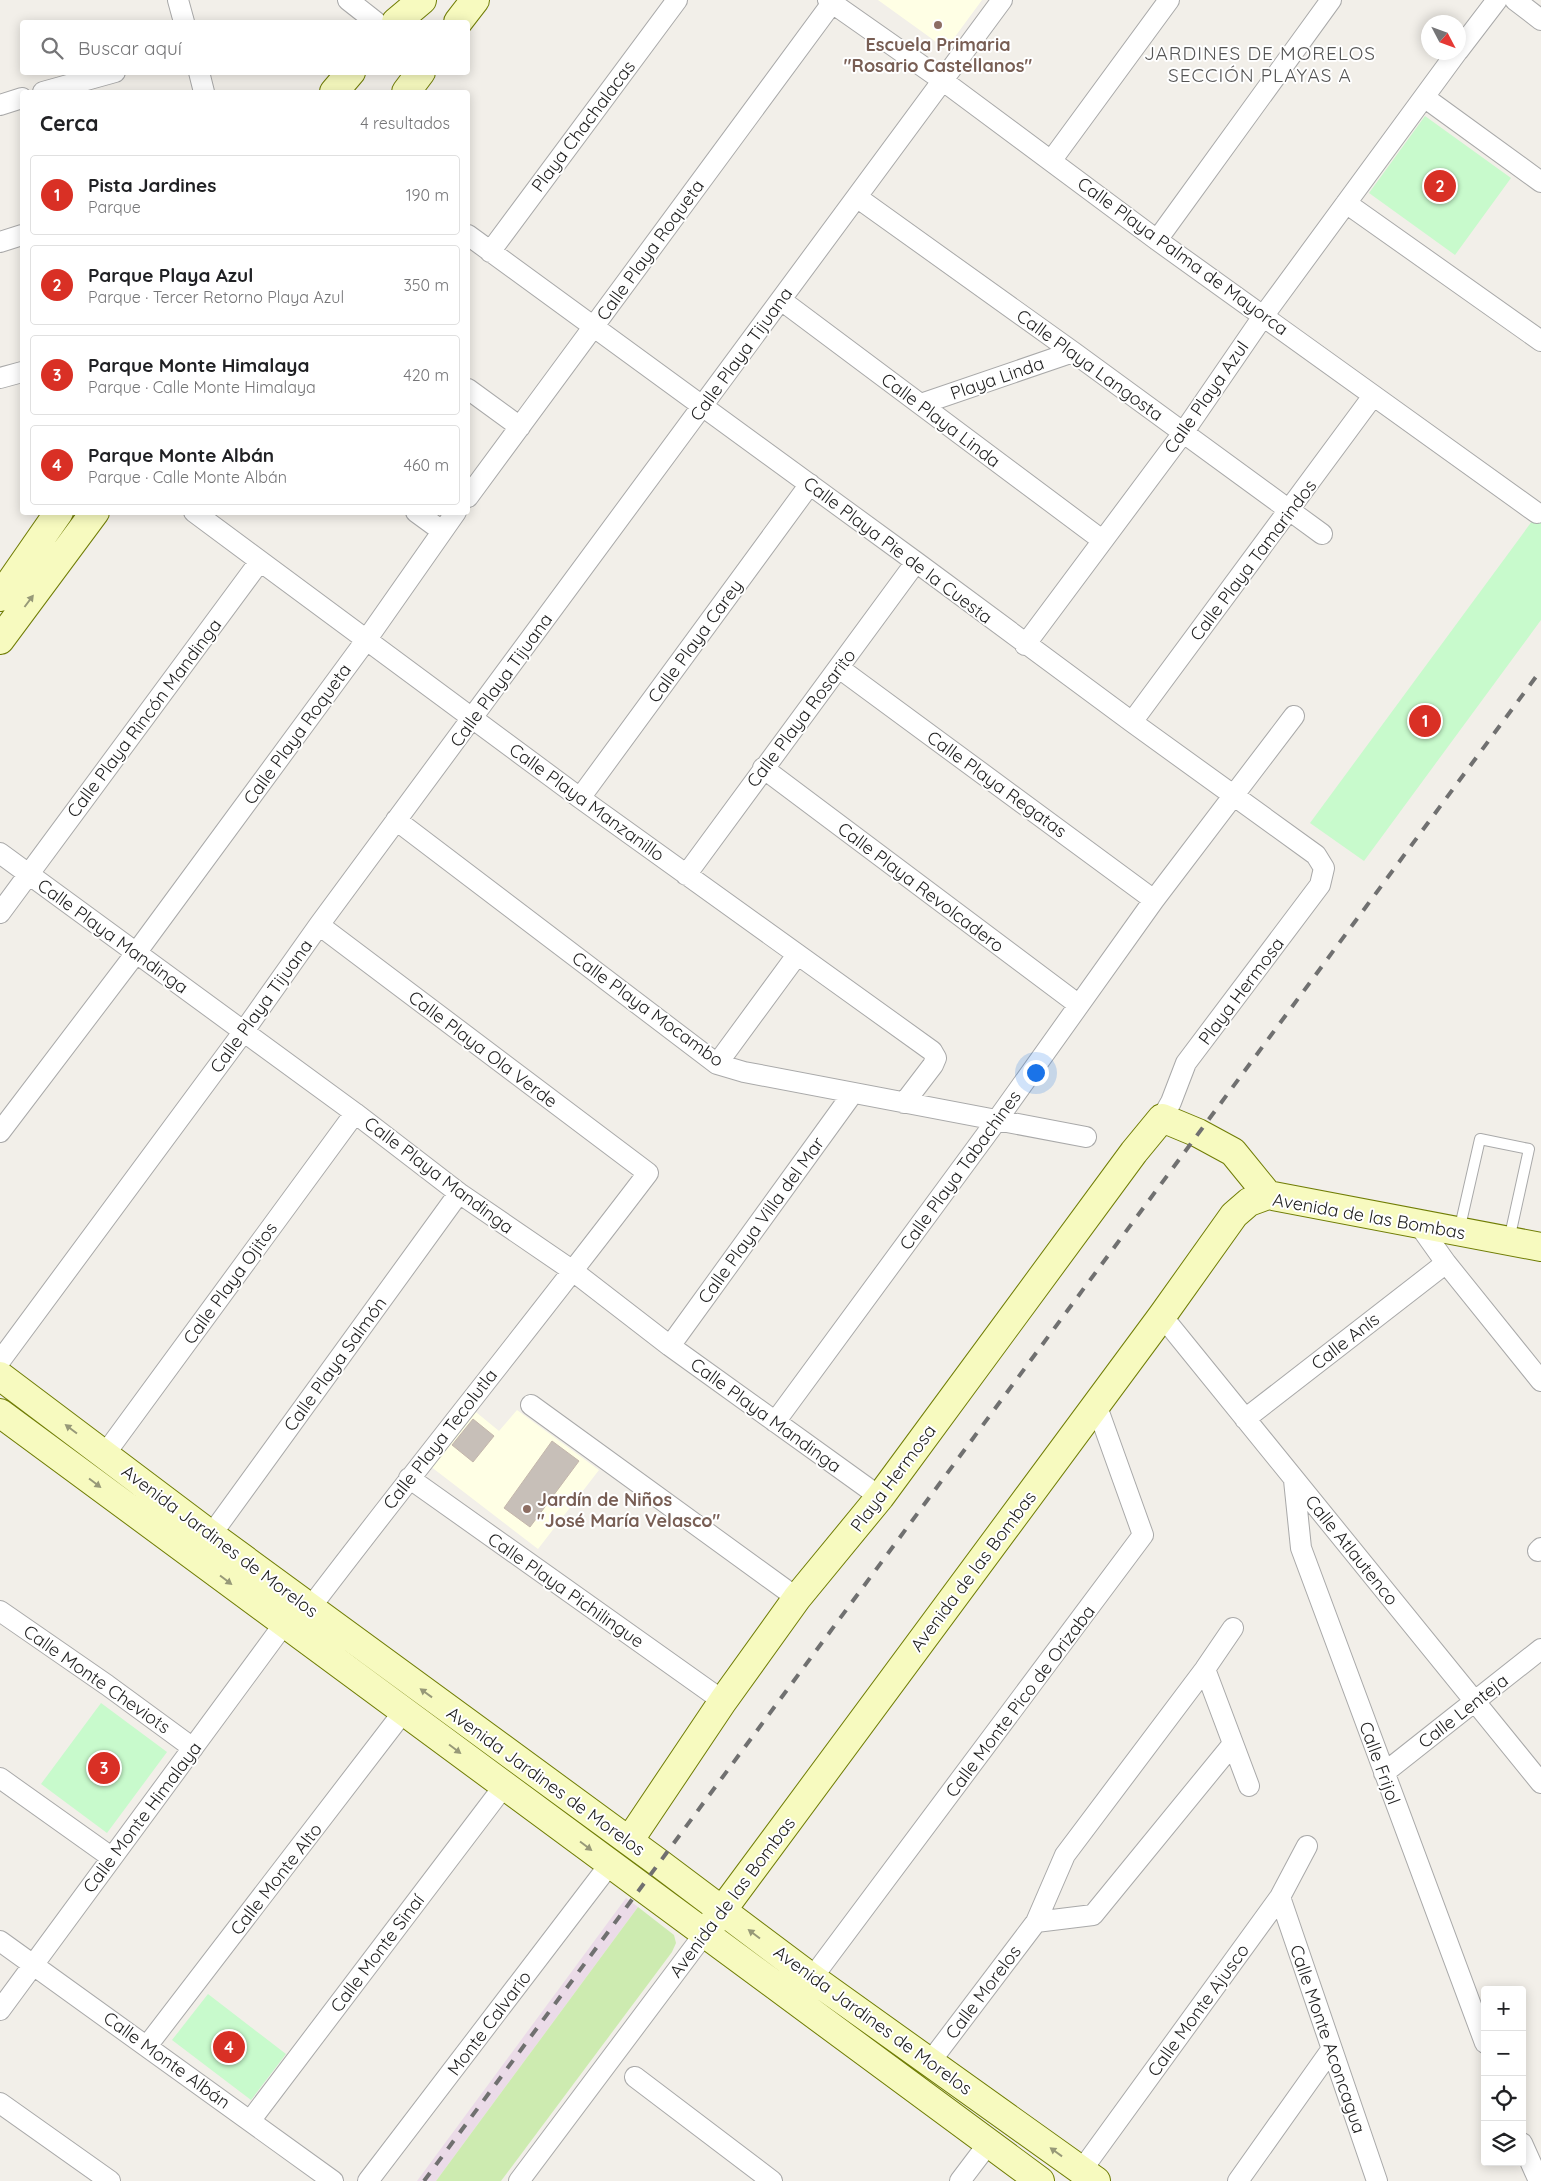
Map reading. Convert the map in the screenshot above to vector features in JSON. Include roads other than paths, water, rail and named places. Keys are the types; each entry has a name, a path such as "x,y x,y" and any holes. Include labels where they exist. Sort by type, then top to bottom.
{"main road":[{"path":"398,20 422,0"},
{"path":"460,20 475,0"},
{"path":"408,90 419,75"},
{"path":"0,597 57,515"},
{"path":"0,640 93,515"},
{"path":"1162,1118 1198,1133 1233,1152 1268,1195"},
{"name":"Playa Hermosa","path":"629,1841 723,1701 797,1598 880,1497 1134,1152 1162,1118"},
{"name":"Avenida de las Bombas","path":"705,1933 1162,1316 1234,1215 1249,1202 1268,1195 1541,1247"},
{"name":"Avenida Jardines de Morelos","path":"0,1376 211,1535 629,1841 812,1978 1088,2176"},
{"name":"Avenida Jardines de Morelos","path":"0,1413 344,1669 404,1711 1040,2181"},
{"path":"344,1669 362,1646"}],"street":[{"path":"178,0 183,20"},
{"path":"348,0 373,20"},
{"name":"Playa Chachalacas","path":"490,252 676,0"},
{"name":"Calle Playa Tijuana","path":"0,1361 244,1031 396,820 858,198 1002,0"},
{"path":"1051,161 1169,0"},
{"path":"1157,240 1331,0"},
{"name":"Calle Playa Azul","path":"1466,41 1496,0"},
{"path":"1515,0 1541,20"},
{"name":"Calle Playa Palma de Mayorca","path":"830,2 942,80 1157,240 1264,315 1373,396 1537,513"},
{"name":"Calle Playa Roqueta","path":"470,494 830,2"},
{"name":"Calle Playa Azul","path":"1025,645 1183,432 1264,315 1452,60"},
{"path":"50,90 104,75"},
{"path":"200,75 204,90"},
{"path":"1424,96 1541,182"},
{"path":"0,104 20,99"},
{"name":"Calle Playa Langosta","path":"858,198 1074,352 1322,534"},
{"path":"1346,203 1541,341"},
{"path":"0,242 20,236"},
{"name":"Calle Playa Pie de la Cuesta","path":"470,237 916,562 1025,645 1316,855 1324,868"},
{"name":"Calle Playa Linda","path":"781,300 1102,540"},
{"name":"Playa Linda","path":"921,404 1074,352"},
{"path":"0,378 20,373"},
{"path":"470,390 520,427"},
{"name":"Calle Playa Tamarindos","path":"1132,722 1373,396"},
{"name":"Calle Playa Carey","path":"580,798 810,484"},
{"name":"Calle Playa Manzanillo","path":"198,515 580,798 932,1051 936,1058 933,1066 904,1103"},
{"path":"420,515 442,531"},
{"name":"Calle Playa Roqueta","path":"0,1132 136,953 367,639 454,515"},
{"name":"Calle Playa Rincón Mandinga","path":"0,913 260,561"},
{"name":"Calle Playa Rosarito","path":"686,875 916,562"},
{"name":"Calle Playa Regatas","path":"839,668 1154,900"},
{"name":"Calle Playa Tabachines","path":"775,1422 997,1120 1154,900 1294,716"},
{"name":"Calle Playa Revolcadero","path":"763,768 1079,1005"},
{"name":"Calle Playa Mocambo","path":"396,820 717,1064 744,1072 1086,1136"},
{"name":"Calle Playa Mandinga","path":"0,853 355,1113 459,1193 573,1271 670,1346 880,1497"},
{"name":"Playa Hermosa","path":"1162,1118 1171,1102 1186,1064 1320,885 1324,868"},
{"name":"Calle Playa Ola Verde","path":"319,925 648,1173"},
{"path":"717,1064 797,955"},
{"name":"Calle Playa Villa del Mar","path":"670,1346 853,1093"},
{"name":"Calle Playa Ojitos","path":"105,1454 355,1113"},
{"name":"Calle Playa Tecolutla","path":"310,1608 409,1478 648,1173"},
{"name":"Calle Playa Salmón","path":"211,1535 459,1193"},
{"path":"1419,1225 1446,1263 1541,1380"},
{"name":"Calle Anís","path":"1245,1419 1446,1263"},
{"name":"Calle Atlautenco","path":"1162,1316 1541,1783"},
{"name":"Calle Monte Pico de Orizaba","path":"812,1978 1143,1535 1096,1404"},
{"path":"531,1405 797,1598"},
{"name":"Calle Playa Pichilingue","path":"409,1478 723,1701"},
{"name":"Calle Frijol","path":"1294,1480 1301,1548 1481,2032"},
{"name":"Calle Monte Cheviots","path":"0,1611 107,1685 193,1748"},
{"name":"Calle Monte Himalaya","path":"0,2010 284,1624"},
{"name":"Calle Morelos","path":"930,2062 1036,1922 1065,1854 1205,1669 1233,1628"},
{"name":"Calle Lenteja","path":"1384,1773 1541,1649"},
{"path":"1205,1669 1249,1786"},
{"name":"Calle Monte Alto","path":"147,2046 404,1711"},
{"path":"1036,1922 1093,1915 1232,1745"},
{"path":"0,1778 111,1857"},
{"name":"Calle Monte Sinaí","path":"250,2121 504,1786"},
{"name":"Calle Monte Ajusco","path":"1088,2176 1280,1897 1307,1846"},
{"name":"Monte Calvario","path":"368,2181 610,1864"},
{"name":"Calle Monte Aconcagua","path":"1280,1897 1377,2181"},
{"name":"Avenida de las Bombas","path":"519,2181 705,1933"},
{"name":"Calle Monte Albán","path":"0,1941 333,2181"},
{"path":"1238,2181 1331,2050"},
{"path":"634,2077 772,2181"},
{"path":"0,2103 110,2181"},
{"path":"960,2181 988,2144"},
{"path":"1526,2152 1539,2181"}],"lane":[{"path":"1459,1232 1480,1139 1529,1149 1509,1241"}],"railway":[{"path":"424,2181 1541,670"}],"place":[{"name":"Escuela Primaria \"Rosario Castellanos\"","path":"938,25"},
{"name":"Parque Playa Azul","path":"1440,186"},
{"name":"Pista Jardines","path":"1425,721"},
{"name":"Jardín de Niños \"José María Velasco\"","path":"527,1509"},
{"name":"Parque Monte Himalaya","path":"104,1768"},
{"name":"Parque Monte Albán","path":"229,2047"}],"district":[{"name":"JARDINES DE MORELOS SECCIÓN PLAYAS A","path":"1260,64"}]}
